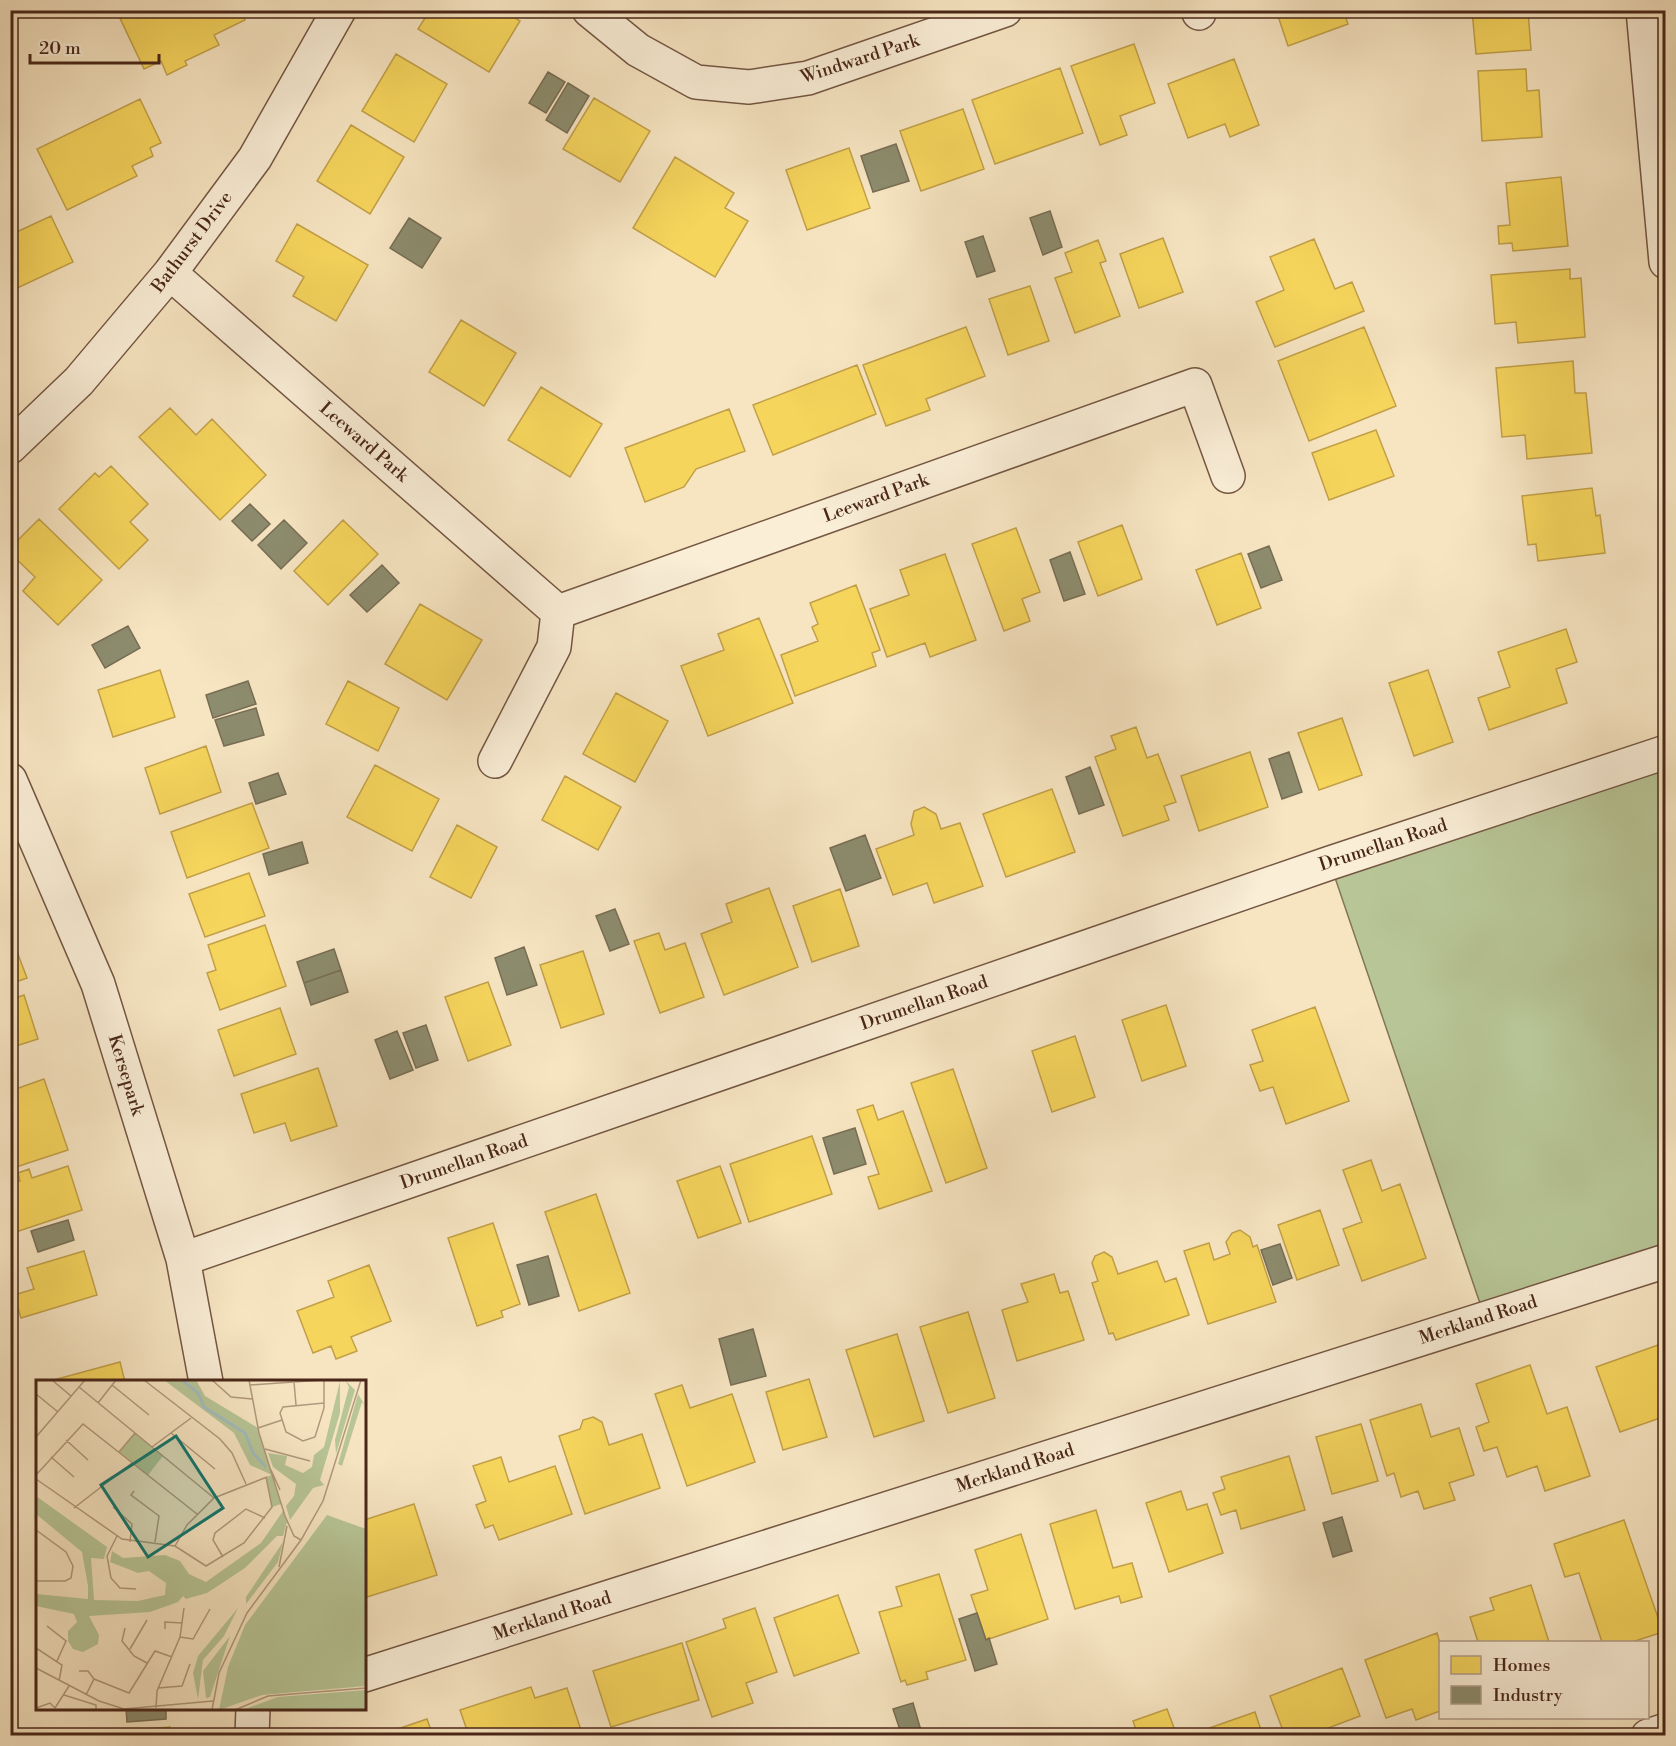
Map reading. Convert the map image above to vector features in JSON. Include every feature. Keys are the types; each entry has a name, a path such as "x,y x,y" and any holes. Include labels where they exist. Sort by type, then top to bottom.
{"street":[{"name":"Bathurst Drive","path":"10,447 79,381 170,273 255,158 339,10"},
{"name":"Windward Park","path":"589,10 638,50 696,82 749,87 808,78 1005,10"},
{"path":"1643,10 1665,262"},
{"name":"Leeward Park","path":"170,273 558,612 1190,371 1228,476"},
{"path":"495,761 554,647 558,612"},
{"name":"Drumellan Road","path":"183,1259 1330,863 1665,752"},
{"name":"Kersepark","path":"10,780 98,984 183,1259 206,1380"},
{"name":"Merkland Road","path":"366,1674 1665,1261"},
{"path":"252,1736 253,1710"},
{"path":"1648,1736 1665,1730"}],"green space":[{"path":"1665,752 1665,1261 1485,1318 1330,863"}],"building: Homes":[{"path":"125,10 241,10 245,20 214,35 219,45 185,61 187,65 167,75 161,61 144,69 118,14"},
{"path":"430,10 464,10 468,13 469,10 502,10 520,21 489,72 418,29"},
{"path":"1276,10 1343,10 1348,24 1288,46"},
{"path":"1472,10 1528,10 1531,50 1476,54"},
{"path":"1134,44 1155,103 1120,116 1127,135 1100,145 1071,66"},
{"path":"396,54 447,84 414,142 362,111"},
{"path":"1234,59 1259,125 1230,137 1225,124 1188,138 1168,84"},
{"path":"1060,68 1083,133 995,164 972,100"},
{"path":"1526,69 1527,91 1539,90 1542,137 1482,141 1478,71"},
{"path":"594,98 650,131 620,182 563,149"},
{"path":"140,99 161,143 150,148 153,156 132,166 137,176 67,210 37,149"},
{"path":"963,109 984,169 921,191 900,131"},
{"path":"351,125 404,157 370,214 317,181"},
{"path":"849,148 870,208 807,230 786,170"},
{"path":"675,157 734,193 725,208 748,221 715,277 633,228"},
{"path":"1561,177 1568,246 1513,251 1512,243 1499,244 1498,226 1510,225 1506,183"},
{"path":"51,216 73,262 13,290 10,284 10,235"},
{"path":"297,224 368,265 336,321 293,296 304,277 276,261"},
{"path":"1163,238 1183,292 1139,308 1120,254"},
{"path":"1314,239 1335,289 1352,282 1364,311 1275,347 1256,302 1284,290 1270,257"},
{"path":"1098,240 1106,261 1100,263 1120,316 1075,333 1055,278 1072,272 1065,253"},
{"path":"1570,269 1570,279 1581,278 1585,337 1518,343 1516,322 1495,324 1491,275"},
{"path":"1030,286 1049,341 1008,355 989,299"},
{"path":"461,320 516,353 484,406 429,372"},
{"path":"966,327 985,376 926,399 930,410 886,426 863,365"},
{"path":"1364,327 1396,406 1309,441 1278,361"},
{"path":"1573,361 1575,393 1586,393 1592,453 1527,459 1525,435 1502,437 1496,368"},
{"path":"857,365 876,414 773,455 753,405"},
{"path":"541,387 602,424 570,477 508,440"},
{"path":"170,408 196,435 212,419 266,475 220,520 139,437"},
{"path":"729,409 745,451 696,469 684,487 645,502 625,448"},
{"path":"1376,430 1394,476 1329,500 1312,453"},
{"path":"111,466 148,504 130,522 148,540 119,569 59,509 95,473 99,477"},
{"path":"1592,488 1596,516 1600,515 1605,553 1538,561 1536,544 1528,545 1522,496"},
{"path":"39,519 102,580 58,625 23,591 35,577 10,553 10,548"},
{"path":"343,520 378,554 328,605 294,571"},
{"path":"1122,525 1142,579 1098,596 1078,542"},
{"path":"1016,528 1040,592 1022,599 1030,621 1004,631 972,544"},
{"path":"1241,553 1261,608 1217,625 1196,570"},
{"path":"945,554 976,640 930,657 925,643 887,657 870,609 909,595 900,570"},
{"path":"856,585 880,650 872,653 876,666 795,696 781,655 818,641 812,627 818,624 810,603"},
{"path":"420,604 482,640 447,700 385,664"},
{"path":"759,618 793,703 708,736 681,666 724,650 718,634"},
{"path":"1566,629 1577,662 1556,669 1567,703 1489,730 1478,698 1510,687 1498,652"},
{"path":"160,670 175,717 113,737 98,690"},
{"path":"1428,670 1453,742 1414,756 1389,683"},
{"path":"348,681 399,708 378,751 326,724"},
{"path":"616,693 668,721 635,782 583,754"},
{"path":"1342,718 1362,775 1319,790 1298,733"},
{"path":"1136,727 1147,758 1158,754 1176,802 1164,806 1169,820 1123,836 1095,757 1116,749 1111,736"},
{"path":"206,746 221,792 160,814 145,768"},
{"path":"1250,752 1268,807 1199,831 1181,776"},
{"path":"375,765 439,799 412,851 347,817"},
{"path":"565,776 621,807 598,850 542,820"},
{"path":"1052,789 1075,852 1006,877 983,814"},
{"path":"252,803 269,848 187,878 171,832"},
{"path":"924,807 936,814 941,829 960,823 983,886 934,903 927,883 893,895 876,849 914,835 911,824 914,811"},
{"path":"457,825 497,847 471,898 430,877"},
{"path":"249,873 265,916 205,937 189,894"},
{"path":"769,888 798,967 724,995 701,934 732,922 726,904"},
{"path":"840,889 859,946 812,962 793,906"},
{"path":"265,925 286,986 220,1010 207,973 216,970 208,945"},
{"path":"10,933 27,978 10,984"},
{"path":"659,933 665,950 685,943 704,997 660,1013 634,941"},
{"path":"583,951 604,1014 561,1028 540,965"},
{"path":"488,982 511,1045 468,1061 445,997"},
{"path":"24,995 38,1039 10,1048 10,1000"},
{"path":"1166,1005 1186,1066 1142,1081 1122,1020"},
{"path":"1315,1007 1349,1101 1286,1124 1273,1087 1260,1091 1250,1065 1263,1061 1252,1030"},
{"path":"280,1008 296,1054 234,1076 218,1030"},
{"path":"1075,1036 1095,1097 1052,1112 1032,1051"},
{"path":"318,1068 337,1126 291,1141 285,1123 254,1133 241,1094"},
{"path":"953,1069 987,1168 946,1183 911,1083"},
{"path":"44,1079 68,1150 10,1169 10,1091"},
{"path":"873,1105 878,1120 903,1111 932,1191 879,1209 868,1177 879,1174 857,1110"},
{"path":"812,1136 832,1194 749,1222 730,1164"},
{"path":"1371,1160 1382,1191 1400,1184 1426,1258 1362,1281 1343,1229 1362,1222 1343,1170"},
{"path":"68,1166 82,1210 10,1234 10,1184 20,1181 18,1173 29,1169 32,1178"},
{"path":"720,1166 741,1223 698,1238 677,1181"},
{"path":"596,1194 630,1293 579,1311 545,1212"},
{"path":"1320,1210 1339,1265 1297,1280 1278,1225"},
{"path":"493,1223 520,1304 501,1311 503,1317 477,1326 448,1238"},
{"path":"1240,1230 1250,1237 1253,1247 1257,1245 1276,1302 1208,1324 1184,1251 1209,1243 1214,1260 1230,1254 1226,1242 1232,1233"},
{"path":"84,1251 97,1295 21,1318 14,1295 34,1289 27,1268"},
{"path":"1104,1252 1112,1257 1118,1274 1157,1261 1165,1282 1176,1278 1189,1315 1116,1340 1113,1333 1109,1334 1092,1283 1098,1281 1092,1263 1095,1256"},
{"path":"369,1265 391,1321 351,1337 357,1351 336,1359 331,1346 313,1353 297,1311 334,1297 328,1281"},
{"path":"1054,1274 1060,1293 1068,1291 1084,1340 1017,1361 1002,1310 1028,1302 1021,1284"},
{"path":"968,1312 995,1398 948,1413 920,1327"},
{"path":"897,1334 924,1421 874,1437 846,1350"},
{"path":"1661,1344 1666,1357 1666,1416 1620,1432 1596,1367"},
{"path":"120,1362 124,1380 57,1380"},
{"path":"1530,1365 1547,1414 1567,1407 1590,1476 1545,1491 1537,1466 1507,1477 1497,1447 1484,1451 1476,1427 1489,1422 1476,1384"},
{"path":"809,1379 827,1437 783,1450 766,1392"},
{"path":"682,1385 690,1408 732,1394 755,1462 687,1486 655,1394"},
{"path":"1421,1404 1431,1437 1459,1428 1474,1475 1449,1483 1455,1500 1424,1509 1418,1491 1401,1497 1394,1473 1387,1476 1370,1420"},
{"path":"593,1417 602,1422 609,1445 642,1434 660,1488 585,1514 559,1436 580,1429 583,1420"},
{"path":"1361,1424 1378,1481 1332,1494 1316,1437"},
{"path":"1289,1456 1305,1510 1241,1529 1236,1510 1221,1515 1213,1493 1225,1489 1221,1477"},
{"path":"501,1457 509,1482 555,1466 572,1514 499,1540 493,1525 485,1528 476,1505 486,1501 473,1466"},
{"path":"1181,1491 1187,1510 1207,1504 1223,1553 1169,1572 1146,1503"},
{"path":"414,1504 437,1575 366,1597 366,1519"},
{"path":"1096,1510 1113,1568 1132,1563 1142,1597 1121,1603 1119,1596 1075,1609 1050,1524"},
{"path":"1624,1520 1663,1632 1635,1641 1602,1641 1579,1573 1565,1577 1554,1544"},
{"path":"1021,1534 1048,1619 986,1640 971,1595 988,1590 975,1550"},
{"path":"939,1574 966,1660 926,1672 928,1679 907,1685 905,1680 901,1682 879,1612 902,1606 896,1587"},
{"path":"1531,1585 1549,1641 1478,1641 1470,1617 1494,1610 1490,1598"},
{"path":"838,1595 859,1653 794,1676 774,1618"},
{"path":"755,1608 777,1672 746,1683 753,1703 712,1717 686,1642 726,1628 723,1619"},
{"path":"1437,1633 1439,1641 1439,1711 1416,1720 1412,1709 1386,1718 1365,1660"},
{"path":"682,1643 699,1700 611,1727 593,1671"},
{"path":"1342,1668 1360,1716 1323,1730 1325,1736 1285,1736 1270,1696"},
{"path":"531,1687 535,1698 567,1688 583,1736 469,1736 460,1710"},
{"path":"1167,1709 1177,1736 1138,1736 1133,1721"},
{"path":"1255,1712 1263,1736 1199,1736 1198,1732"},
{"path":"427,1719 433,1736 377,1736"},
{"path":"170,1727 170,1736 117,1736 116,1731"}],"building: Industry":[{"path":"548,72 565,82 546,113 529,103"},
{"path":"568,83 589,96 567,133 546,120"},
{"path":"896,144 909,181 873,192 861,156"},
{"path":"1050,211 1062,247 1043,255 1030,218"},
{"path":"409,218 441,238 422,268 390,248"},
{"path":"983,236 995,271 977,277 965,242"},
{"path":"250,504 270,524 252,541 232,521"},
{"path":"284,520 307,543 281,569 258,545"},
{"path":"1269,546 1282,580 1261,588 1248,554"},
{"path":"1070,552 1085,594 1064,601 1050,560"},
{"path":"382,565 399,583 367,612 350,595"},
{"path":"128,626 140,648 105,668 92,645"},
{"path":"248,681 256,704 213,718 206,695"},
{"path":"256,708 264,735 224,746 215,720"},
{"path":"1289,752 1302,792 1282,799 1269,759"},
{"path":"1090,767 1104,805 1079,814 1066,777"},
{"path":"278,773 286,794 256,804 249,783"},
{"path":"865,835 881,878 846,891 830,848"},
{"path":"302,842 308,863 269,875 263,854"},
{"path":"615,909 629,944 610,951 596,916"},
{"path":"524,947 537,985 507,995 495,958"},
{"path":"334,949 341,970 304,983 297,962"},
{"path":"341,970 348,992 311,1005 304,983"},
{"path":"426,1025 438,1060 416,1068 403,1033"},
{"path":"397,1031 413,1070 390,1079 375,1040"},
{"path":"855,1128 866,1164 834,1174 823,1138"},
{"path":"68,1220 74,1240 38,1252 31,1231"},
{"path":"1280,1244 1292,1278 1273,1285 1261,1250"},
{"path":"548,1256 559,1296 529,1305 517,1265"},
{"path":"753,1329 766,1376 731,1385 719,1339"},
{"path":"1342,1517 1352,1551 1333,1557 1323,1523"},
{"path":"977,1613 986,1640 989,1638 997,1664 975,1671 959,1619"},
{"path":"913,1703 922,1734 902,1736 893,1709"},
{"path":"126,1710 166,1710 166,1719 127,1722"}]}
